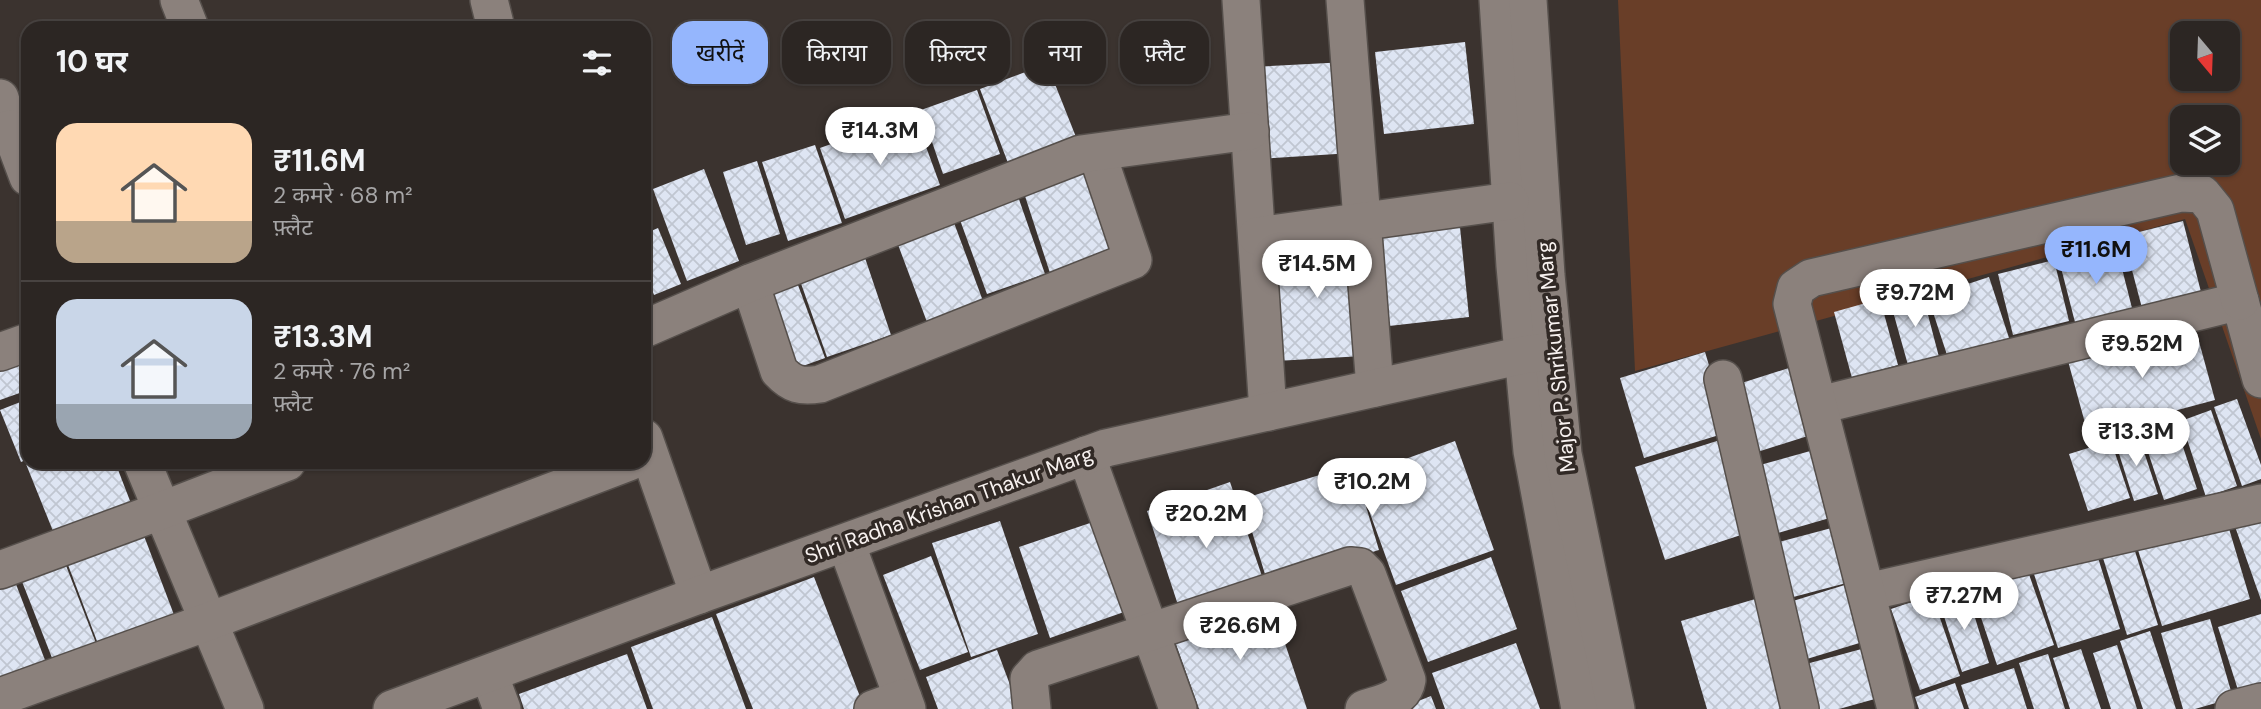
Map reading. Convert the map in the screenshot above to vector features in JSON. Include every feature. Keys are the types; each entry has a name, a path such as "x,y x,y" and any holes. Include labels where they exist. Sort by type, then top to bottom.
{"street":[{"path":"179,0 187,21"},
{"path":"489,0 494,21"},
{"path":"1241,0 1268,412"},
{"path":"1345,0 1375,388"},
{"name":"Major P. Shrikumar Marg","path":"1498,0 1510,201 1538,353 1563,454 1616,709"},
{"name":"Major P. Shrikumar Marg","path":"1528,0 1538,353 1532,451 1580,709"},
{"path":"3,120 21,161"},
{"path":"651,326 750,283 1081,154 1250,131"},
{"path":"750,283 779,370 789,382 803,386 820,384 1133,260 1097,153"},
{"path":"1896,709 1792,304 1796,288 1811,278 2181,192 2202,194 2214,210 2261,379"},
{"path":"1257,236 1510,201"},
{"path":"1820,405 2240,300"},
{"path":"0,352 21,344"},
{"name":"Shri Radha Krishan Thakur Marg","path":"392,709 1106,448 1538,353"},
{"path":"1723,379 1800,709"},
{"path":"1086,455 1178,709"},
{"path":"145,469 246,709"},
{"path":"0,570 269,469"},
{"path":"0,697 210,621 601,469"},
{"path":"648,469 699,595"},
{"path":"1867,592 2261,503"},
{"path":"846,543 895,705"},
{"path":"1032,709 1029,679 1038,669 1350,566 1360,567 1367,574 1407,680 1406,688 1400,696 1364,709"},
{"path":"489,674 502,709"},
{"path":"2234,709 2261,702"}],"shaded area":[{"path":"1618,0 2261,0 2261,439 2185,219 1635,371"}],"building":[{"path":"1465,42 1474,124 1384,134 1375,52"},
{"path":"1347,62 1352,153 1259,159 1253,67"},
{"path":"1024,73 1024,84 1055,84 1076,137 1008,163 980,89 993,84 1010,84 1010,78"},
{"path":"977,90 1000,154 943,174 921,110"},
{"path":"914,114 940,185 845,219 820,148"},
{"path":"815,145 842,223 788,241 762,162"},
{"path":"757,161 780,234 746,245 723,172"},
{"path":"704,169 739,261 687,281 653,189"},
{"path":"1088,172 1114,253 1050,273 1024,193"},
{"path":"1015,188 1045,274 987,294 956,209"},
{"path":"950,212 983,301 927,322 894,234"},
{"path":"1459,217 1469,317 1389,326 1379,225"},
{"path":"2183,221 2201,292 2142,308 2123,236"},
{"path":"658,228 681,284 654,295 651,288 651,231"},
{"path":"1358,239 1363,356 1276,361 1270,243"},
{"path":"2115,241 2134,316 2077,330 2058,256"},
{"path":"863,252 891,335 827,357 798,275"},
{"path":"2054,260 2069,321 2013,335 1998,274"},
{"path":"795,277 825,358 789,371 759,290"},
{"path":"1989,277 2010,341 1949,361 1928,297"},
{"path":"1922,292 1939,357 1908,365 1890,301"},
{"path":"1880,299 1898,365 1852,378 1834,312"},
{"path":"2195,327 2215,400 2088,434 2068,361"},
{"path":"1705,352 1729,432 1644,458 1620,378"},
{"path":"21,362 21,392 0,400 0,369"},
{"path":"1792,367 1814,434 1751,454 1729,387"},
{"path":"2237,399 2261,465 2261,479 2242,486 2214,407"},
{"path":"21,402 21,462 0,410"},
{"path":"2211,410 2237,486 2206,497 2181,421"},
{"path":"2175,423 2197,489 2164,500 2142,434"},
{"path":"2138,434 2158,494 2134,501 2115,441"},
{"path":"1720,440 1750,532 1665,560 1635,467"},
{"path":"1455,441 1494,550 1396,585 1359,483 1379,550 1268,584 1242,499 1352,465 1356,477"},
{"path":"2111,441 2130,498 2088,511 2069,454"},
{"path":"1821,448 1840,515 1768,536 1749,468"},
{"path":"28,469 118,469 132,506 55,536"},
{"path":"1230,482 1266,588 1182,617 1147,511"},
{"path":"2261,507 2261,600 2232,518"},
{"path":"1000,521 1038,634 971,657 932,543"},
{"path":"1093,522 1124,612 1050,638 1019,547"},
{"path":"2227,522 2250,599 2162,626 2138,550"},
{"path":"1839,526 1854,581 1782,600 1768,545"},
{"path":"141,528 176,620 100,649 65,557"},
{"path":"2095,548 2120,629 2058,648 2032,568"},
{"path":"2134,548 2158,625 2127,635 2103,558"},
{"path":"931,556 968,652 920,670 883,575"},
{"path":"1491,557 1517,629 1428,662 1401,591"},
{"path":"65,563 99,651 56,668 21,579"},
{"path":"2026,566 2054,645 1997,665 1970,585"},
{"path":"814,577 864,707 753,709 716,614"},
{"path":"14,579 48,668 0,685 0,584"},
{"path":"1848,584 1866,641 1797,662 1780,605"},
{"path":"1967,592 1989,663 1962,672 1939,601"},
{"path":"1932,595 1960,676 1920,690 1891,609"},
{"path":"1762,597 1793,705 1778,709 1707,709 1681,621"},
{"path":"1270,599 1307,709 1199,709 1172,633"},
{"path":"2261,614 2261,686 2239,693 2218,627"},
{"path":"712,617 746,709 653,709 631,647"},
{"path":"2210,619 2233,698 2195,709 2183,709 2161,633"},
{"path":"2150,631 2176,709 2143,709 2120,641"},
{"path":"1516,643 1540,709 1445,709 1432,673"},
{"path":"2117,645 2137,709 2111,709 2093,653"},
{"path":"1869,647 1882,697 1839,709 1806,709 1795,667"},
{"path":"2081,649 2101,709 2070,709 2053,658"},
{"path":"997,650 1019,709 938,709 926,677"},
{"path":"627,654 647,709 524,709 519,694"},
{"path":"2048,654 2065,709 2034,709 2019,663"},
{"path":"2014,668 2027,709 1969,709 1961,685"},
{"path":"1955,683 1964,709 1919,709 1915,697"},
{"path":"1431,696 1436,709 1398,709"}]}
